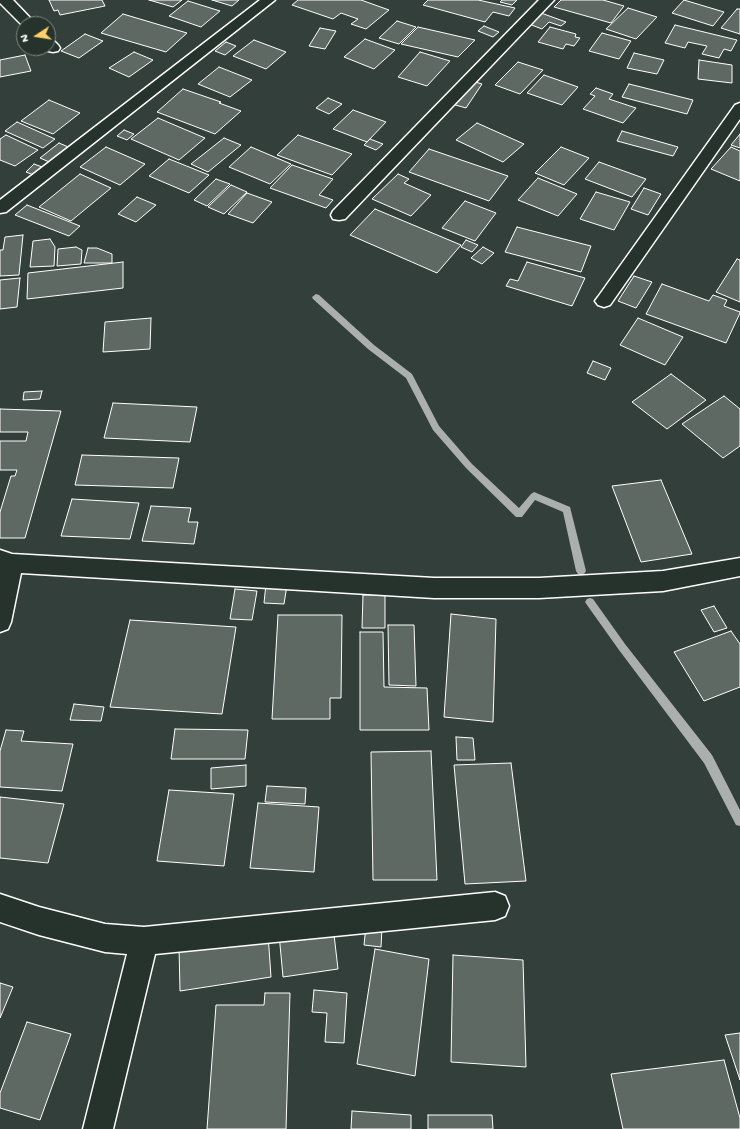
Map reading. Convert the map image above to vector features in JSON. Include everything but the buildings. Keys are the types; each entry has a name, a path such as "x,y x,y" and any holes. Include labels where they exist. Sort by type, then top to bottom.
{"street":[{"path":"5,0 21,16"},
{"path":"0,208 268,0"},
{"path":"339,214 547,0"},
{"path":"604,301 740,108"},
{"path":"0,622 6,561 434,588 539,588 663,581 740,567"},
{"path":"0,908 39,922 104,938 144,941 495,906"},
{"path":"98,1129 144,941"}],"waterway":[{"path":"316,297 371,347 409,376 436,428 469,466 519,514 534,496 567,510 581,571"},
{"path":"590,602 622,647 708,759 740,821"}]}
